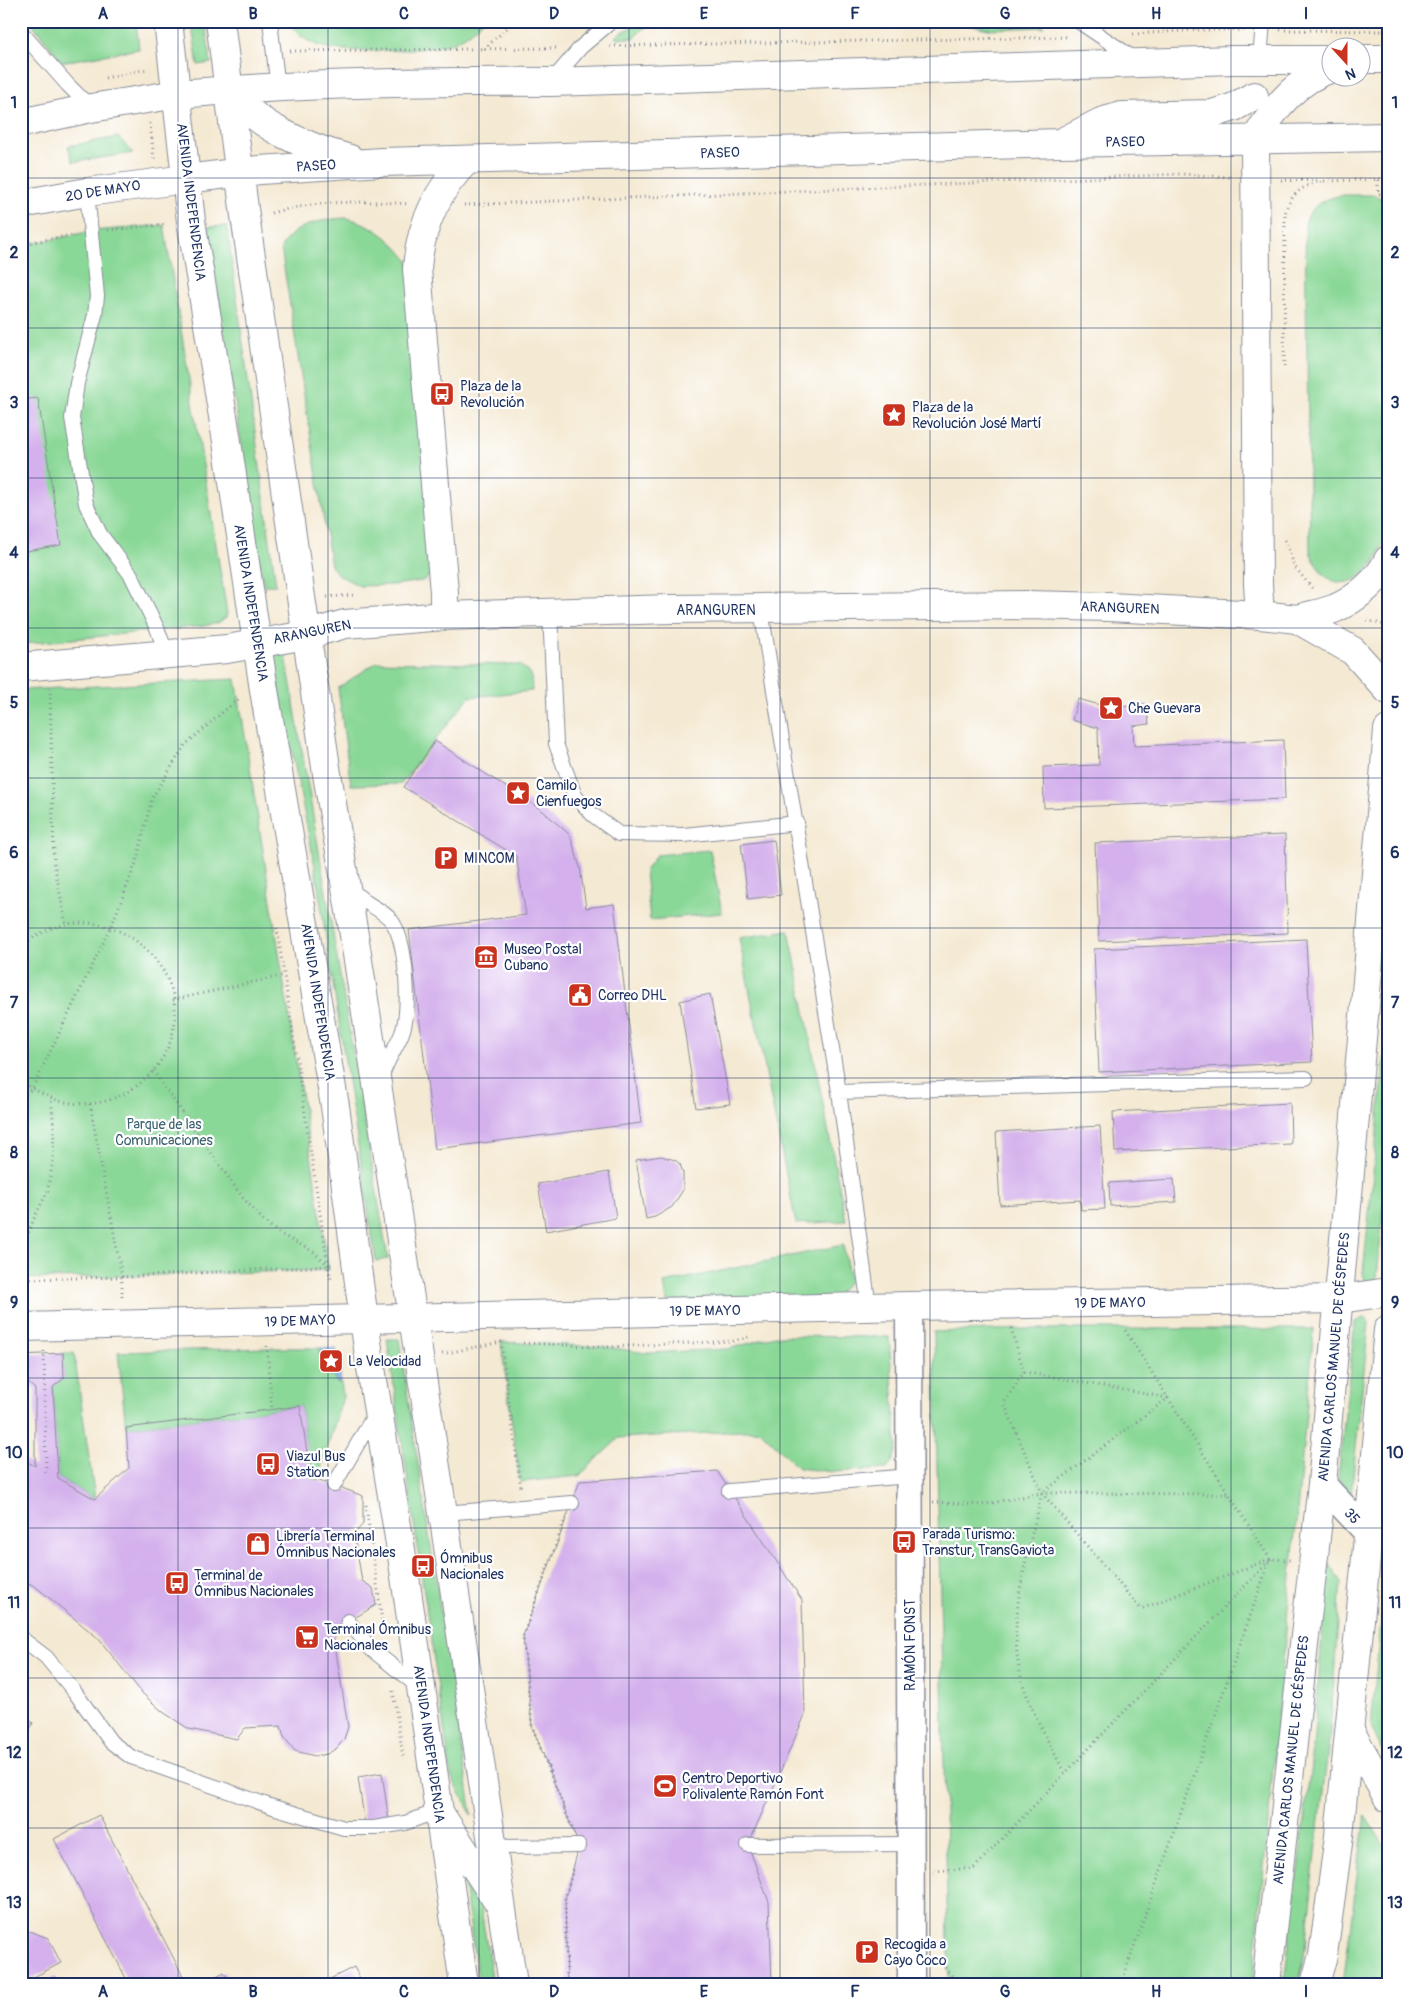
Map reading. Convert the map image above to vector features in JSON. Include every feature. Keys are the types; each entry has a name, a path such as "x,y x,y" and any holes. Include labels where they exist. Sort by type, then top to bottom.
{"main road":[{"name":"AVENIDA INDEPENDENCIA","path":"168,21 178,94 191,221 226,435 264,690 335,1106 364,1319 402,1556 464,1984"},
{"path":"220,21 239,172 306,635 443,1513 512,1984"},
{"path":"1372,60 1388,59"},
{"path":"1260,60 1254,96 1257,180 1258,584 1260,615"},
{"path":"21,122 148,98 230,90 449,82 551,82 1141,63 1322,60"},
{"path":"1255,140 1274,110 1286,97 1301,84 1322,72"},
{"path":"278,88 285,115 295,127 320,149"},
{"path":"230,90 239,103 256,117 282,132 320,149 369,163"},
{"path":"1060,143 1101,122 1122,116 1212,114 1234,107 1254,96"},
{"path":"1255,140 1388,137"},
{"name":"PASEO","path":"186,179 239,172 369,163 1060,143 1255,140"},
{"path":"444,616 443,582 417,269 418,248 428,215 447,182 467,160"},
{"name":"20 DE MAYO","path":"21,204 87,192 186,179"},
{"path":"1297,619 1336,608 1366,588 1378,576 1388,560"},
{"name":"ARANGUREN","path":"21,667 167,655 226,648 306,635 345,624 444,616 550,612 1028,605 1110,607 1260,615 1297,619 1353,651 1388,690"},
{"name":"AVENIDA CARLOS MANUEL DE CÉSPEDES","path":"1266,1984 1322,1484 1340,1299 1388,730"},
{"path":"1366,1005 1388,963"},
{"name":"19 DE MAYO","path":"21,1327 909,1306 1340,1299 1388,1292"},
{"path":"1315,1984 1323,1955 1339,1836 1350,1731 1378,1535 1388,1330"},
{"path":"1350,1731 1388,1798"},
{"path":"438,1811 500,1906"}],"street":[{"name":"RAMÓN FONST","path":"909,1306 911,1984"},
{"name":"35","path":"1322,1484 1378,1535"}],"lane":[{"path":"270,21 278,88"},
{"path":"551,82 580,47 612,21"},
{"path":"1078,21 1141,63"},
{"path":"1260,60 1262,26"},
{"path":"21,32 91,108"},
{"path":"87,192 97,296 95,315 77,383 72,418 86,504 100,534 131,575 158,628 167,655"},
{"path":"761,610 797,823 839,1092 869,1307"},
{"path":"550,612 556,744 575,796 593,815 619,834 684,835 797,823"},
{"path":"346,885 365,902 376,907 391,920 399,938 406,982 407,1016 402,1034 383,1072 378,1092"},
{"path":"839,1092 1306,1078"},
{"path":"334,1485 378,1409"},
{"path":"729,1491 910,1489"},
{"path":"443,1513 572,1503"},
{"path":"348,1621 371,1649 421,1689"},
{"path":"21,1638 46,1657 74,1691 111,1742 131,1758 273,1807 344,1828 374,1828 405,1823 438,1811"},
{"path":"748,1845 910,1844"},
{"path":"492,1847 579,1846"}],"path":[{"path":"484,49 515,21"},
{"path":"1188,21 1198,30"},
{"path":"274,52 1100,36 1262,26 1386,31 1384,23"},
{"path":"68,85 174,64"},
{"path":"145,70 157,183 164,225"},
{"path":"268,213 317,204 359,202 434,206 1182,174 1257,180 1388,180"},
{"path":"1284,369 1285,213 1288,204 1298,192 1306,186 1325,181"},
{"path":"1378,181 1378,194 1388,194"},
{"path":"1284,535 1285,543 1298,571 1314,590 1336,608 1362,619 1388,626"},
{"path":"52,665 50,688 54,863 66,924"},
{"path":"21,1096 32,1089 111,927 136,863 152,798 185,745 231,705 244,697 264,690"},
{"path":"21,947 40,933 66,924 89,923 111,927 137,940 157,960 164,972 173,1000 172,1030 162,1059 153,1071 135,1088 125,1094 114,1099 90,1104 70,1103 51,1098 32,1089 21,1080"},
{"path":"173,1000 313,970"},
{"path":"21,1279 122,1277 328,1266 314,1252 280,1234 265,1222 248,1204 199,1139 153,1071"},
{"path":"21,1251 47,1192 53,1161 54,1128 51,1098"},
{"path":"90,1104 122,1277 122,1325"},
{"path":"1120,1303 1121,1323 1270,1559"},
{"path":"1010,1324 1024,1372 1004,1403 1042,1493 1141,1609 1270,1559"},
{"path":"266,1340 272,1410"},
{"path":"440,1355 501,1342 523,1507"},
{"path":"44,1346 46,1472"},
{"path":"1024,1372 1168,1398"},
{"path":"1064,1774 1021,1678 1016,1652 1018,1602 1042,1493 1168,1398"},
{"path":"910,1489 981,1505 1042,1493 1229,1494"},
{"path":"565,1518 523,1636 532,1726 579,1846 565,1899 567,1984"},
{"path":"911,1872 974,1868 1270,1559"},
{"path":"1121,1984 1270,1559"}],"green space":[{"path":"30,21 136,21 139,49 62,62"},
{"path":"191,21 205,21 211,63 198,65"},
{"path":"287,21 483,21 461,39 442,46 371,51 339,50 316,45 300,35"},
{"path":"644,21 658,21 641,30 635,38 615,38 620,33"},
{"path":"948,21 1034,21 1045,27 989,29"},
{"path":"118,137 133,153 73,162 68,146"},
{"path":"1344,195 1375,195 1388,202 1388,521 1381,547 1374,562 1356,579 1338,582 1329,579 1322,572 1315,563 1310,551 1305,224 1311,211 1320,203"},
{"path":"347,218 366,224 382,234 397,247 409,262 432,575 422,581 394,585 360,586 338,575 331,566 281,248 293,233 309,224"},
{"path":"164,225 227,613 226,617 218,623 204,626 21,644 21,246 92,231"},
{"path":"227,226 276,585 263,585 208,227"},
{"path":"283,652 286,656 388,1259 376,1261 314,861 273,659 273,654"},
{"path":"377,662 520,665 531,674 532,691 469,697 401,784 351,785 338,688"},
{"name":"Parque de las Comunicaciones","path":"236,679 329,1270 21,1279 21,690"},
{"path":"710,850 722,913 650,920 645,871 656,855"},
{"path":"789,930 846,1221 796,1224 739,938"},
{"path":"1388,1023 1388,1162 1377,1277 1371,1283 1365,1281 1363,1273"},
{"path":"843,1245 850,1281 835,1297 667,1302 664,1283"},
{"path":"1363,1318 1367,1319 1369,1323 1351,1495 1338,1478 1355,1322"},
{"path":"1025,1329 1314,1329 1253,1984 949,1984 934,1332"},
{"path":"775,1336 889,1337 897,1448 893,1460 887,1469 833,1472 798,1468 760,1430 619,1438 579,1476 520,1482 501,1342 608,1347 646,1353 728,1349"},
{"path":"387,1339 399,1339 472,1815 451,1776"},
{"path":"322,1348 319,1353 337,1383 341,1382 343,1397 313,1493 300,1406 126,1428 118,1352"},
{"path":"63,1353 74,1353 95,1499 58,1478 53,1387 64,1378"},
{"path":"1388,1544 1388,1763 1371,1727"},
{"path":"1328,1562 1341,1582 1330,1732 1303,1965 1298,1984 1284,1984 1313,1748"},
{"path":"1365,1815 1388,1851 1388,1984 1343,1984"},
{"path":"462,1872 481,1909 493,1984 479,1984"}],"water":[{"path":"322,1348 336,1349 341,1382 337,1383 319,1353"}],"building":[{"path":"38,398 61,545 21,552 21,400"},
{"path":"1078,699 1111,708 1146,704 1149,724 1133,726 1134,746 1283,740 1285,799 1044,808 1043,767 1099,765 1098,728 1072,720"},
{"path":"435,741 543,811 570,835 580,867 586,908 614,904 641,1123 435,1149 409,930 526,915 516,856 403,787"},
{"path":"1285,835 1288,933 1099,941 1095,843"},
{"path":"774,840 781,895 748,899 741,844"},
{"path":"1306,939 1312,1062 1099,1072 1094,949"},
{"path":"710,994 730,1104 696,1108 680,1001"},
{"path":"1290,1103 1291,1144 1115,1152 1113,1112"},
{"path":"1100,1126 1105,1209 1081,1210 1080,1200 1000,1205 996,1132"},
{"path":"661,1156 675,1160 680,1164 683,1173 683,1190 672,1207 655,1217 646,1219 636,1160"},
{"path":"609,1172 616,1218 546,1231 538,1184"},
{"path":"1174,1179 1176,1202 1110,1206 1109,1183"},
{"name":"Terminal de Ómnibus Nacionales","path":"63,1353 64,1378 53,1387 58,1478 95,1499 129,1468 126,1428 300,1406 311,1479 363,1496 363,1524 354,1534 362,1581 373,1588 376,1605 351,1620 332,1626 348,1727 344,1739 337,1748 327,1754 315,1756 295,1751 284,1737 281,1726 245,1728 237,1739 189,1729 163,1712 142,1693 98,1638 36,1587 21,1579 21,1459 35,1466 35,1389 21,1376 21,1355"},
{"name":"Centro Deportivo Polivalente Ramón Font","path":"717,1471 802,1600 805,1715 748,1845 769,1902 772,1984 567,1984 565,1899 579,1846 532,1726 523,1636 580,1481"},
{"path":"21,1711 33,1723 21,1747"},
{"path":"382,1773 389,1821 365,1825 358,1777"},
{"path":"99,1815 187,1984 129,1984 54,1839"},
{"path":"21,1928 48,1938 61,1963 28,1980 30,1984 21,1984"},
{"path":"354,1967 363,1984 320,1984"},
{"path":"224,1972 230,1984 202,1984"},
{"path":"55,1977 58,1984 42,1984"}],"place":[{"name":"Plaza de la Revolución","path":"442,394"},
{"name":"Plaza de la Revolución José Martí","path":"894,415"},
{"name":"Che Guevara","path":"1111,708"},
{"name":"Camilo Cienfuegos","path":"518,793"},
{"name":"MINCOM","path":"446,858"},
{"name":"Museo Postal Cubano","path":"486,957"},
{"name":"Correo DHL","path":"580,995"},
{"name":"La Velocidad","path":"331,1361"},
{"name":"Viazul Bus Station","path":"268,1464"},
{"name":"Parada Turismo: Transtur, TransGaviota","path":"904,1542"},
{"name":"Librería Terminal Ómnibus Nacionales","path":"258,1544"},
{"name":"Ómnibus Nacionales","path":"423,1566"},
{"name":"Terminal de Ómnibus Nacionales","path":"177,1583"},
{"name":"Terminal Ómnibus Nacionales","path":"307,1637"},
{"name":"Centro Deportivo Polivalente Ramón Font","path":"665,1786"},
{"name":"Recogida a Cayo Coco","path":"867,1952"}]}
